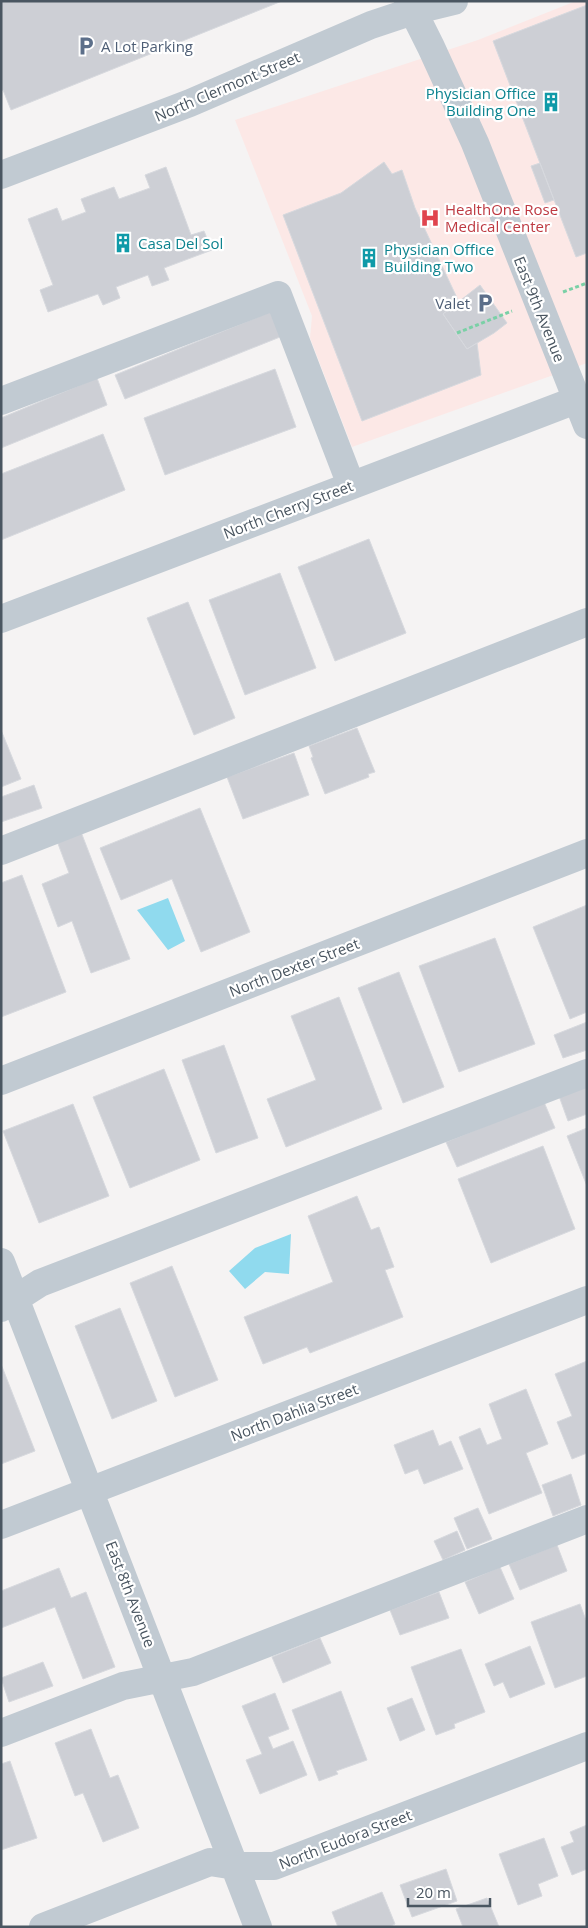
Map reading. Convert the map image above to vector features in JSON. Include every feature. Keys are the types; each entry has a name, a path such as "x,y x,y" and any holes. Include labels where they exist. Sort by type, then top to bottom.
{"street":[{"name":"North Clermont Street","path":"1,175 190,103 371,25 410,6 454,1"},
{"name":"East 9th Avenue","path":"410,6 431,47 475,144 587,425"},
{"path":"1,401 278,295 351,485"},
{"name":"North Cherry Street","path":"1,619 576,400"},
{"path":"1,852 587,622"},
{"name":"North Dexter Street","path":"1,1081 587,853"},
{"path":"8,1303 42,1282 587,1073"},
{"name":"East 8th Avenue","path":"1,1262 8,1303 91,1490 258,1927"},
{"name":"North Dahlia Street","path":"1,1525 587,1300"},
{"path":"1,1733 123,1686 193,1672 587,1520"},
{"name":"North Eudora Street","path":"43,1927 210,1862 235,1866 274,1866 587,1746"}],"shaded area":[{"name":"HealthOne Rose Medical Center","path":"576,1 587,1 587,363 352,447 310,338 312,316 235,120 478,40"}],"water":[{"path":"168,898 185,941 168,950 137,910"},
{"path":"291,1234 289,1274 265,1272 245,1289 229,1271 255,1248"}],"building":[{"name":"A Lot Parking","path":"1,1 282,1 11,110 3,90 1,91"},
{"name":"Physician Office Building One","path":"587,5 587,253 576,257 493,41"},
{"name":"Physician Office Building Two","path":"384,162 392,174 402,170 415,208 458,300 443,314 467,349 477,343 481,375 362,421 283,215 341,193"},
{"path":"540,163 554,200 545,203 531,166"},
{"name":"Casa Del Sol","path":"166,167 191,235 204,231 212,250 164,268 169,280 152,286 148,275 116,287 120,298 103,305 98,294 48,312 40,290 53,285 28,219 57,208 62,221 86,212 81,199 114,187 119,199 150,188 145,175"},
{"path":"480,285 507,323 467,349 443,314"},
{"path":"275,310 285,335 125,399 115,375"},
{"path":"275,369 296,427 165,475 144,418"},
{"path":"97,378 107,405 1,448 1,418"},
{"path":"103,434 125,490 1,540 1,474"},
{"path":"369,539 406,633 335,661 298,567"},
{"path":"280,573 316,668 245,695 209,600"},
{"path":"188,602 235,718 194,735 147,618"},
{"path":"357,728 375,772 368,774 369,777 325,794 311,758 313,757 309,746"},
{"path":"1,730 21,779 1,787"},
{"path":"294,753 309,795 243,819 227,777"},
{"path":"34,785 42,808 1,822 1,797"},
{"path":"200,808 250,932 201,952 172,879 121,900 100,848"},
{"path":"81,832 130,959 91,973 72,921 58,927 42,884 69,873 57,841"},
{"path":"22,875 66,992 1,1017 1,883"},
{"path":"587,905 587,1012 570,1019 533,927"},
{"path":"495,938 535,1044 459,1072 419,966"},
{"path":"399,972 444,1087 403,1103 358,988"},
{"path":"339,997 382,1109 286,1147 267,1099 316,1080 291,1016"},
{"path":"587,1022 587,1050 563,1058 554,1035"},
{"path":"224,1045 258,1138 216,1153 182,1060"},
{"path":"164,1069 200,1160 130,1188 93,1097"},
{"path":"587,1086 587,1114 568,1121 559,1096"},
{"path":"544,1102 555,1128 457,1167 446,1142"},
{"path":"73,1104 109,1196 39,1223 3,1131"},
{"path":"587,1128 587,1186 567,1136"},
{"path":"543,1146 575,1229 491,1263 458,1179"},
{"path":"357,1196 371,1230 379,1227 394,1267 385,1270 403,1317 310,1353 307,1347 263,1364 244,1317 333,1282 308,1216"},
{"path":"172,1266 218,1380 175,1397 130,1283"},
{"path":"120,1308 157,1401 112,1419 75,1326"},
{"path":"587,1361 587,1453 572,1459 557,1422 572,1416 555,1374"},
{"path":"1,1364 35,1451 1,1464"},
{"path":"526,1389 548,1444 526,1453 542,1493 489,1514 459,1437 480,1428 487,1445 502,1439 489,1404"},
{"path":"433,1430 439,1446 451,1441 463,1469 424,1484 418,1469 405,1474 394,1445"},
{"path":"571,1474 581,1505 553,1516 542,1485"},
{"path":"478,1508 492,1539 467,1549 454,1518"},
{"path":"457,1531 465,1550 443,1560 434,1541"},
{"path":"557,1545 567,1571 520,1590 509,1564"},
{"path":"500,1567 514,1599 479,1614 465,1582"},
{"path":"59,1568 71,1598 86,1592 115,1667 83,1679 55,1607 1,1628 1,1591"},
{"path":"439,1592 449,1618 400,1635 390,1610"},
{"path":"580,1604 587,1623 587,1676 555,1688 531,1622"},
{"path":"320,1638 331,1663 283,1683 272,1657"},
{"path":"530,1646 545,1684 510,1698 503,1682 494,1686 485,1664"},
{"path":"461,1649 485,1712 454,1724 455,1728 436,1735 411,1667"},
{"path":"43,1662 53,1686 9,1702 1,1678"},
{"path":"341,1691 367,1760 336,1771 338,1774 319,1781 292,1710"},
{"path":"275,1693 289,1729 268,1737 273,1749 293,1741 307,1775 260,1794 246,1760 262,1754 242,1706"},
{"path":"412,1698 425,1730 400,1741 387,1708"},
{"path":"91,1729 110,1778 118,1775 139,1828 103,1842 83,1793 75,1796 55,1743"},
{"path":"10,1761 37,1838 1,1850 1,1764"},
{"path":"587,1825 587,1869 572,1875 561,1847 574,1842 570,1832"},
{"path":"544,1838 558,1876 538,1884 542,1896 518,1905 499,1854"},
{"path":"446,1869 457,1901 412,1917 400,1885"},
{"path":"382,1892 395,1924 389,1927 338,1927 332,1912"},
{"path":"487,1898 499,1927 463,1927 456,1909"}],"place":[{"name":"A Lot Parking","path":"86,46"},
{"name":"Physician Office Building One","path":"551,102"},
{"name":"HealthOne Rose Medical Center","path":"430,218"},
{"name":"Casa Del Sol","path":"123,243"},
{"name":"Physician Office Building Two","path":"369,258"},
{"name":"Valet","path":"485,303"}]}
